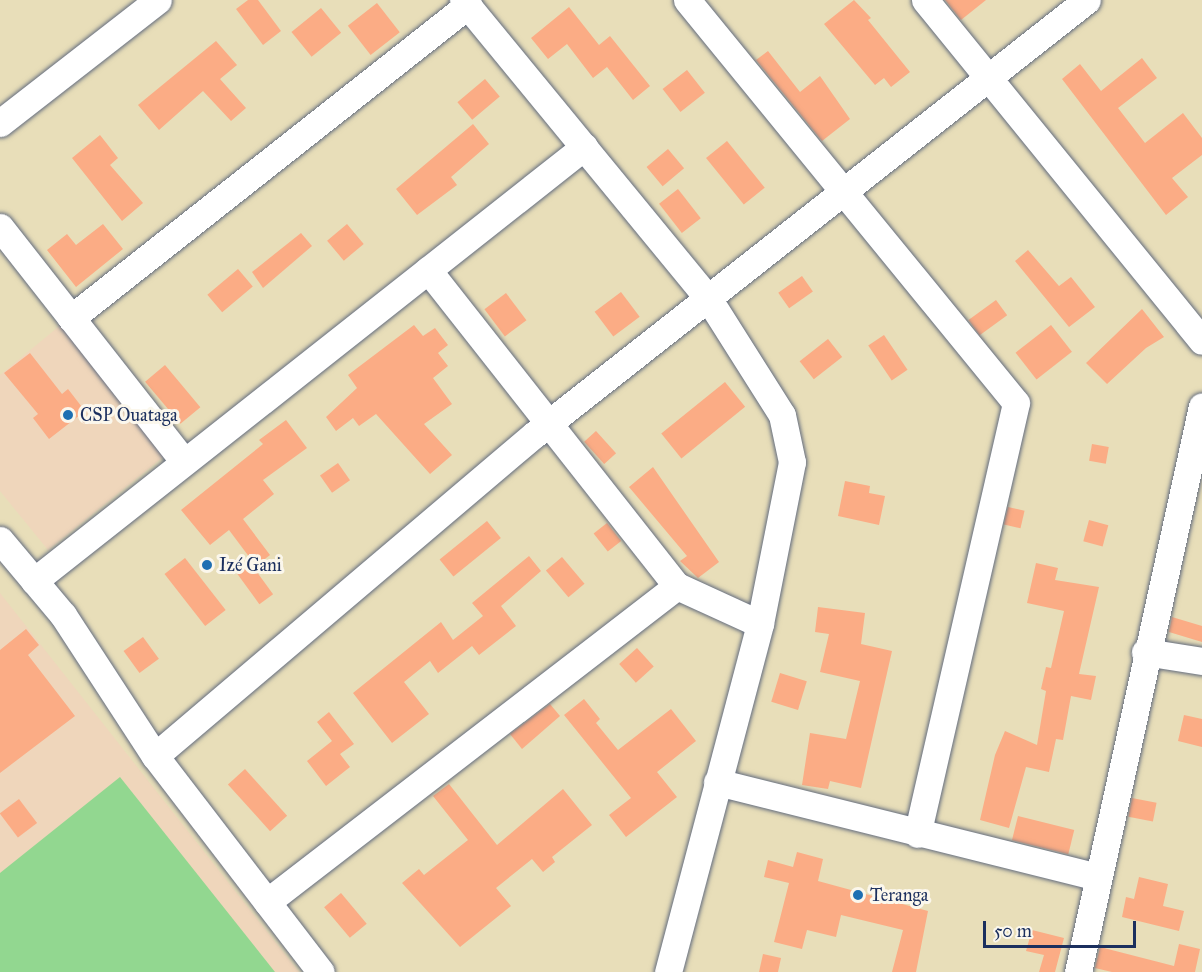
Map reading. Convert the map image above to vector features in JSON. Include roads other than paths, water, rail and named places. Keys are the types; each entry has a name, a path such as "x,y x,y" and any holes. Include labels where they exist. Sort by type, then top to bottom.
{"street":[{"path":"0,123 158,0"},
{"path":"687,0 1016,403 917,834"},
{"path":"925,0 1202,341"},
{"path":"155,756 549,423 1087,0"},
{"path":"71,318 466,3 708,298 782,415 792,462 760,624 668,972"},
{"path":"34,580 584,147"},
{"path":"0,227 184,462"},
{"path":"428,270 677,586 760,624"},
{"path":"1078,972 1145,652 1202,406"},
{"path":"0,540 63,615 155,756 321,972"},
{"path":"267,902 677,586"},
{"path":"1145,652 1202,661"},
{"path":"717,782 917,834 1097,877"}],"place":[{"name":"CSP Ouataga","path":"68,415"},
{"name":"Izé Gani","path":"207,565"},
{"name":"Teranga","path":"858,895"}]}
